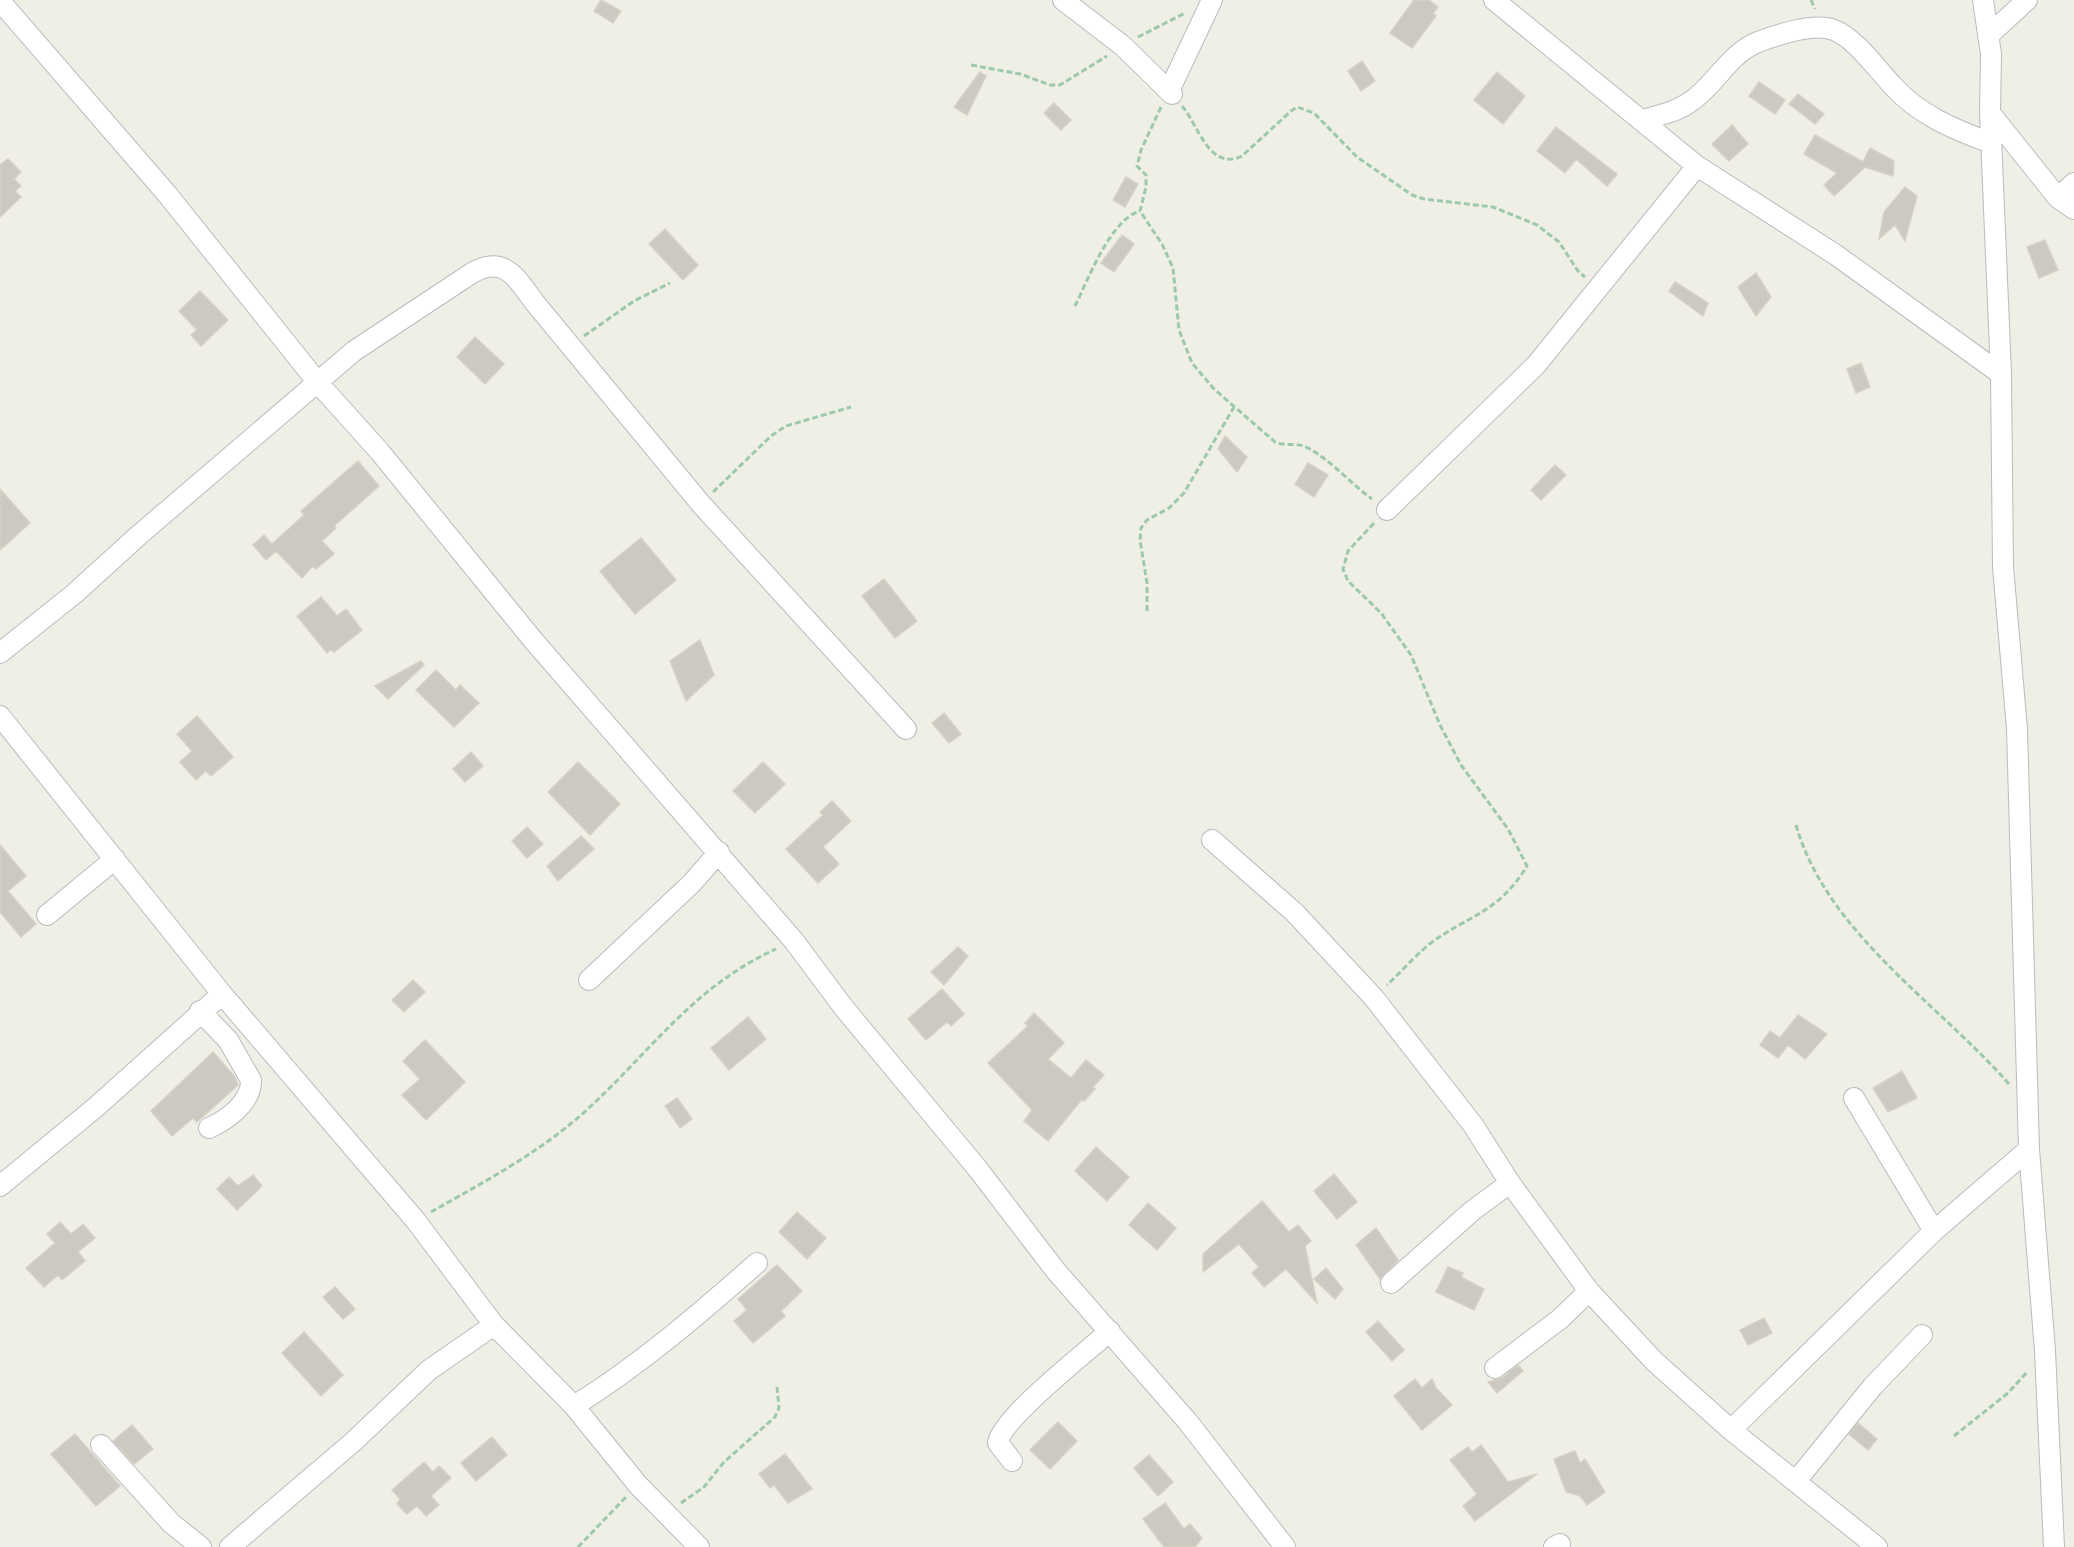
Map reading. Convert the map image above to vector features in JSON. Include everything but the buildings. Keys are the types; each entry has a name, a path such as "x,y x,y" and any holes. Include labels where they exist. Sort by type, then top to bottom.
{"street":[{"path":"1063,0 1123,46 1169,91 1212,0"},
{"path":"1983,0 1991,54 1990,113 2001,374 2003,567 2017,729 2029,1149 2045,1351 2054,1547"},
{"path":"1988,36 2027,0"},
{"path":"0,1 167,194 319,384 380,452 533,640 794,941 844,1008 977,1168 1056,1271 1188,1422 1285,1547"},
{"path":"1504,3 1697,166 1836,255 2001,374"},
{"path":"1643,120 1674,111 1692,101 1732,57 1750,45 1821,27 1834,30 1847,38 1893,86 1926,113 1940,122 1991,143"},
{"path":"1990,113 2058,198 2074,209"},
{"path":"1387,510 1528,373 1648,229 1697,166"},
{"path":"2058,198 2074,183"},
{"path":"0,653 74,594 139,535 319,384 354,351 483,267 502,267 516,278 701,504 906,729"},
{"path":"0,716 222,994 416,1221 494,1325 574,1406 639,1485 699,1547"},
{"path":"1212,840 1294,913 1374,999 1473,1125 1510,1183 1589,1291 1654,1361 1731,1430 1877,1547"},
{"path":"589,980 692,884 718,852"},
{"path":"47,915 115,859"},
{"path":"0,1186 96,1107 200,1011 222,994"},
{"path":"200,1011 228,1040 251,1080 251,1087 238,1108 209,1128"},
{"path":"1854,1098 1934,1232"},
{"path":"1731,1430 1934,1232 2029,1149"},
{"path":"1390,1283 1472,1211 1510,1183"},
{"path":"574,1406 613,1382 661,1345 757,1263"},
{"path":"1495,1368 1560,1319 1589,1291"},
{"path":"230,1547 353,1442 429,1370 494,1325"},
{"path":"1012,1461 998,1443 1004,1431 1055,1379 1110,1331"},
{"path":"1796,1481 1873,1386 1922,1335"},
{"path":"101,1445 171,1523 201,1547"}],"path":[{"path":"971,65 1020,74 1050,85 1060,85 1146,31 1193,8"},
{"path":"1374,999 1427,946 1498,903 1516,883 1527,866 1508,828 1461,765 1440,725 1411,656 1381,613 1348,581 1343,569 1348,551 1387,510 1342,476 1322,456 1303,446 1285,446 1275,442 1196,370 1188,356 1179,330 1173,268 1162,244 1140,211 1146,187 1146,175 1137,166 1169,91 1187,112 1211,150 1226,159 1242,156 1297,107 1310,110 1357,158 1412,195 1424,199 1494,207 1537,225 1559,242 1578,271 1599,286"},
{"path":"1075,306 1107,243 1129,214 1140,211"},
{"path":"570,346 634,301 670,283"},
{"path":"701,504 771,436 800,420 851,407"},
{"path":"1147,611 1147,583 1140,540 1141,528 1147,520 1169,508 1184,493 1234,407"},
{"path":"1796,825 1801,842 1828,891 1862,938 1952,1024 2028,1106"},
{"path":"416,1221 507,1169 562,1130 606,1092 680,1012 732,974 794,941"},
{"path":"1954,1436 2008,1393 2045,1351"},
{"path":"668,1513 704,1487 724,1462 776,1417 779,1408 777,1387"},
{"path":"578,1547 639,1485"}]}
